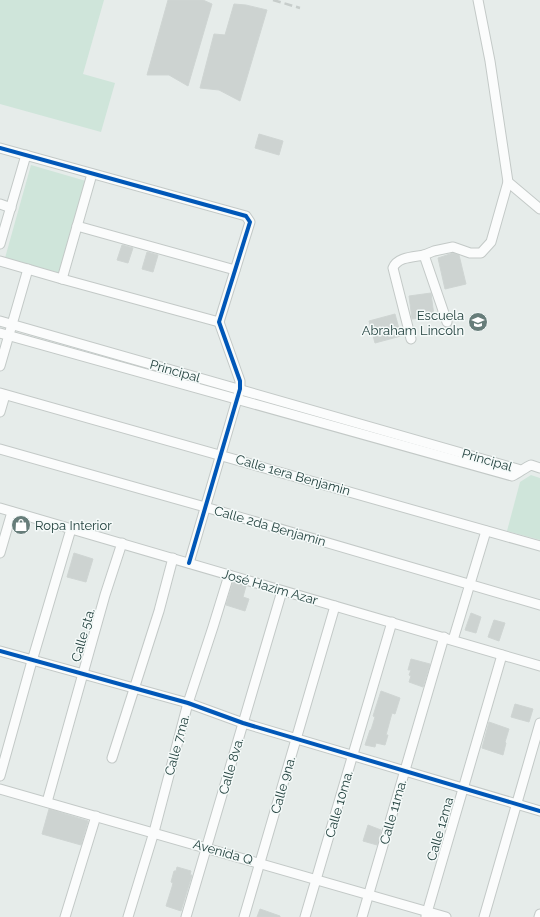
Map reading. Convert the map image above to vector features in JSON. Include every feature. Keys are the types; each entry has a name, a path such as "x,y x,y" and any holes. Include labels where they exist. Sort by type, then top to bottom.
{"street":[{"path":"411,339 393,268 395,263 399,260 453,247 470,252 481,253 491,242 508,182 490,61 478,0"},
{"path":"0,148 246,216 250,222 219,322 240,381 240,389 189,563"},
{"path":"0,244 12,208 26,155"},
{"path":"62,279 92,174"},
{"path":"508,182 540,209"},
{"path":"0,204 12,208"},
{"path":"77,226 236,270"},
{"path":"424,255 447,322"},
{"path":"0,260 62,279 219,322"},
{"path":"0,366 4,334 12,324 28,269"},
{"name":"Principal","path":"0,321 521,470"},
{"name":"Principal","path":"4,334 512,476 521,470"},
{"path":"0,412 2,394"},
{"name":"Calle 1era Benjamin","path":"2,394 220,454 540,546"},
{"name":"Calle 2da Benjamin","path":"0,448 540,605"},
{"path":"521,470 531,465 540,468"},
{"name":"José Hazim Azar","path":"0,508 540,666"},
{"path":"0,553 12,512"},
{"path":"0,776 32,660 71,529"},
{"name":"Calle 11ma.","path":"362,917 405,770 449,639 470,585 486,531"},
{"name":"Calle 5ta.","path":"47,802 122,543"},
{"path":"112,758 159,611 173,558"},
{"name":"Calle 7ma.","path":"128,917 154,832 188,703 229,575"},
{"name":"Calle 8va.","path":"186,917 208,848 282,591"},
{"name":"Calle 9na.","path":"244,917 261,864 296,738 336,606"},
{"name":"Calle 10ma.","path":"305,917 392,622"},
{"path":"0,651 188,703 244,723 540,811"},
{"name":"Calle 12ma","path":"426,914 502,654"},
{"path":"484,917 540,723"},
{"name":"Avenida Q","path":"0,788 369,895 426,914 446,917"},
{"path":"65,917 96,816"}],"green space":[{"path":"0,0 104,0 83,74 115,83 101,132 0,104"},
{"path":"31,165 86,181 60,273 5,258"},
{"path":"531,475 540,478 540,540 507,531 520,482"}],"building":[{"path":"168,0 203,0 212,4 188,86 169,75 147,75"},
{"path":"234,4 267,10 240,101 219,90 200,88 214,34 225,35"},
{"path":"259,134 283,141 279,155 255,148"},
{"path":"122,245 133,248 128,263 117,260"},
{"path":"147,252 158,255 153,272 142,269"},
{"path":"453,253 459,255 466,284 445,289 438,258"},
{"path":"431,293 434,316 412,319 409,296"},
{"path":"395,314 401,336 375,343 369,321"},
{"path":"74,553 93,559 86,582 67,577"},
{"path":"233,582 246,586 243,597 249,599 245,611 226,605"},
{"path":"471,613 481,617 476,633 465,630"},
{"path":"494,620 505,623 499,641 488,637"},
{"path":"411,659 430,664 423,687 409,682 411,670 408,670"},
{"path":"381,691 400,698 395,714 392,713 385,745 376,743 375,747 365,745 375,717 373,716"},
{"path":"515,704 533,709 529,722 511,717"},
{"path":"489,722 509,729 503,755 482,748"},
{"path":"49,809 88,821 81,845 42,834"},
{"path":"368,825 381,830 377,845 363,841"},
{"path":"177,867 191,871 190,875 192,875 181,911 166,906 173,883 171,882 174,871 176,871"},
{"path":"260,909 280,916 280,917 257,917"}],"railway":[{"path":"273,0 300,8"}],"cycle path":[{"path":"0,148 246,216 250,222 219,322 240,381 240,389 189,563"},
{"path":"0,651 188,703 243,723 540,811"}],"place":[{"name":"Escuela Abraham Lincoln","path":"478,322"},
{"name":"Ropa Interior","path":"21,525"}]}
